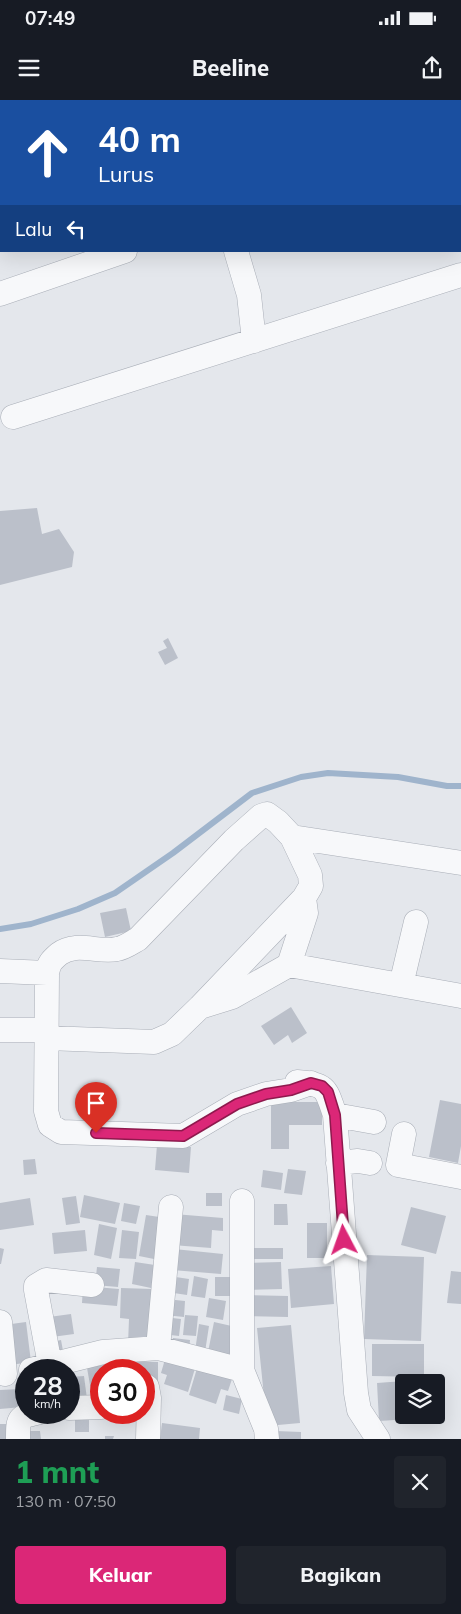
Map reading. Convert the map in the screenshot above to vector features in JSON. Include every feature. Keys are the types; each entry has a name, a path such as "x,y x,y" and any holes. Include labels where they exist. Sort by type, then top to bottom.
{"street":[{"path":"0,294 122,252"},
{"path":"236,252 249,296 254,341"},
{"path":"14,418 461,275"},
{"path":"0,1030 47,1034 154,1042 172,1034 304,898 311,886 310,875 292,837 272,816 266,814 261,816 234,840 138,939 115,950 72,948 63,951 49,962 47,973 47,1034 46,1111 50,1125 61,1132 183,1136 237,1104 266,1094 291,1090 311,1083 322,1086 328,1092 335,1115 356,1393 359,1410 378,1439"},
{"path":"292,837 461,863"},
{"path":"289,965 306,913 304,898"},
{"path":"401,985 416,922"},
{"path":"200,1007 232,997 289,965 461,996"},
{"path":"0,971 47,973"},
{"path":"335,1115 374,1122"},
{"path":"404,1134 398,1165 461,1177"},
{"path":"338,1163 370,1162"},
{"path":"242,1201 242,1370 266,1429 267,1439"},
{"path":"158,1348 171,1207"},
{"path":"40,1359 36,1286 46,1280 92,1285"},
{"path":"0,1322 10,1373"},
{"path":"76,1359 103,1352 158,1348 242,1370"},
{"path":"18,1424 18,1439"},
{"path":"148,1424 148,1439"}],"building":[{"path":"37,508 42,534 59,529 74,552 72,567 0,585 0,511"},
{"path":"168,638 178,658 165,665 158,652 167,648 163,641"},
{"path":"126,908 131,931 105,937 100,913"},
{"path":"291,1007 307,1033 292,1043 288,1035 274,1045 261,1026"},
{"path":"440,1100 461,1104 461,1146 458,1163 429,1157"},
{"path":"271,1102 322,1102 322,1125 289,1125 289,1149 271,1149"},
{"path":"157,1145 191,1147 189,1173 155,1170"},
{"path":"35,1159 37,1174 24,1175 23,1160"},
{"path":"288,1169 306,1171 302,1195 284,1193"},
{"path":"263,1170 283,1173 281,1190 261,1187"},
{"path":"206,1193 222,1193 222,1206 206,1206"},
{"path":"84,1195 120,1203 115,1224 80,1217"},
{"path":"76,1196 80,1223 66,1225 62,1198"},
{"path":"30,1198 34,1225 0,1230 0,1203"},
{"path":"124,1203 140,1206 136,1224 121,1221"},
{"path":"274,1204 287,1204 288,1225 274,1225"},
{"path":"411,1207 446,1216 436,1254 401,1245"},
{"path":"174,1214 223,1218 223,1231 212,1230 211,1248 172,1245"},
{"path":"146,1215 166,1218 159,1260 139,1256"},
{"path":"307,1223 327,1223 327,1258 307,1258"},
{"path":"99,1224 117,1228 111,1259 94,1255"},
{"path":"85,1230 87,1251 54,1254 52,1233"},
{"path":"122,1230 139,1232 136,1259 119,1258"},
{"path":"0,1248 4,1249 1,1264 0,1264"},
{"path":"247,1248 283,1248 283,1259 248,1259"},
{"path":"174,1249 223,1254 221,1274 172,1270"},
{"path":"367,1255 424,1257 421,1341 364,1339"},
{"path":"135,1262 155,1265 151,1288 132,1284"},
{"path":"281,1262 282,1289 248,1290 247,1263"},
{"path":"331,1266 334,1304 291,1308 288,1269"},
{"path":"97,1267 120,1269 118,1287 95,1285"},
{"path":"451,1271 461,1272 461,1304 447,1303"},
{"path":"169,1276 189,1279 187,1295 167,1292"},
{"path":"194,1276 208,1279 205,1298 191,1296"},
{"path":"215,1277 236,1277 236,1296 215,1296"},
{"path":"83,1286 119,1289 117,1306 82,1303"},
{"path":"121,1288 153,1289 151,1345 128,1344 129,1319 120,1318"},
{"path":"248,1295 288,1296 288,1317 248,1316"},
{"path":"209,1298 226,1301 223,1320 206,1317"},
{"path":"166,1299 185,1301 184,1317 165,1315"},
{"path":"71,1314 74,1334 52,1337 49,1317"},
{"path":"185,1315 198,1316 196,1336 183,1335"},
{"path":"164,1317 181,1319 179,1336 162,1334"},
{"path":"26,1322 31,1359 15,1359 15,1364 10,1365 4,1325"},
{"path":"214,1322 236,1327 229,1357 208,1352"},
{"path":"199,1324 209,1326 205,1352 195,1351"},
{"path":"291,1325 300,1423 267,1426 257,1328"},
{"path":"173,1338 190,1340 189,1350 172,1348"},
{"path":"61,1340 64,1356 52,1342"},
{"path":"372,1344 424,1344 424,1374 372,1376"},
{"path":"166,1356 196,1365 188,1392 164,1384 167,1375 161,1373"},
{"path":"155,1362 158,1362 158,1382 155,1382"},
{"path":"198,1365 233,1376 228,1391 221,1389 216,1404 189,1395"},
{"path":"90,1367 90,1385 87,1368"},
{"path":"80,1376 84,1376 87,1399 80,1400"},
{"path":"395,1382 395,1420 379,1421 377,1383"},
{"path":"15,1389 15,1408 0,1409 0,1390"},
{"path":"226,1395 242,1399 239,1414 223,1410"},
{"path":"80,1415 89,1415 89,1432 75,1432 75,1424 80,1424"},
{"path":"162,1423 200,1428 199,1439 160,1439"},
{"path":"0,1424 17,1424 17,1439 0,1439"},
{"path":"26,1431 40,1431 41,1439 26,1439"},
{"path":"276,1431 301,1432 301,1439 276,1439"},
{"path":"105,1436 114,1436 113,1439 105,1439"}],"waterway":[{"path":"0,929 31,924 78,909 115,893 173,853 252,793 301,777 328,773 398,777 447,786 461,786"}],"route":[{"path":"96,1133 183,1136 237,1104 266,1094 291,1090 311,1083 322,1086 328,1092 335,1115 344,1240"}]}
